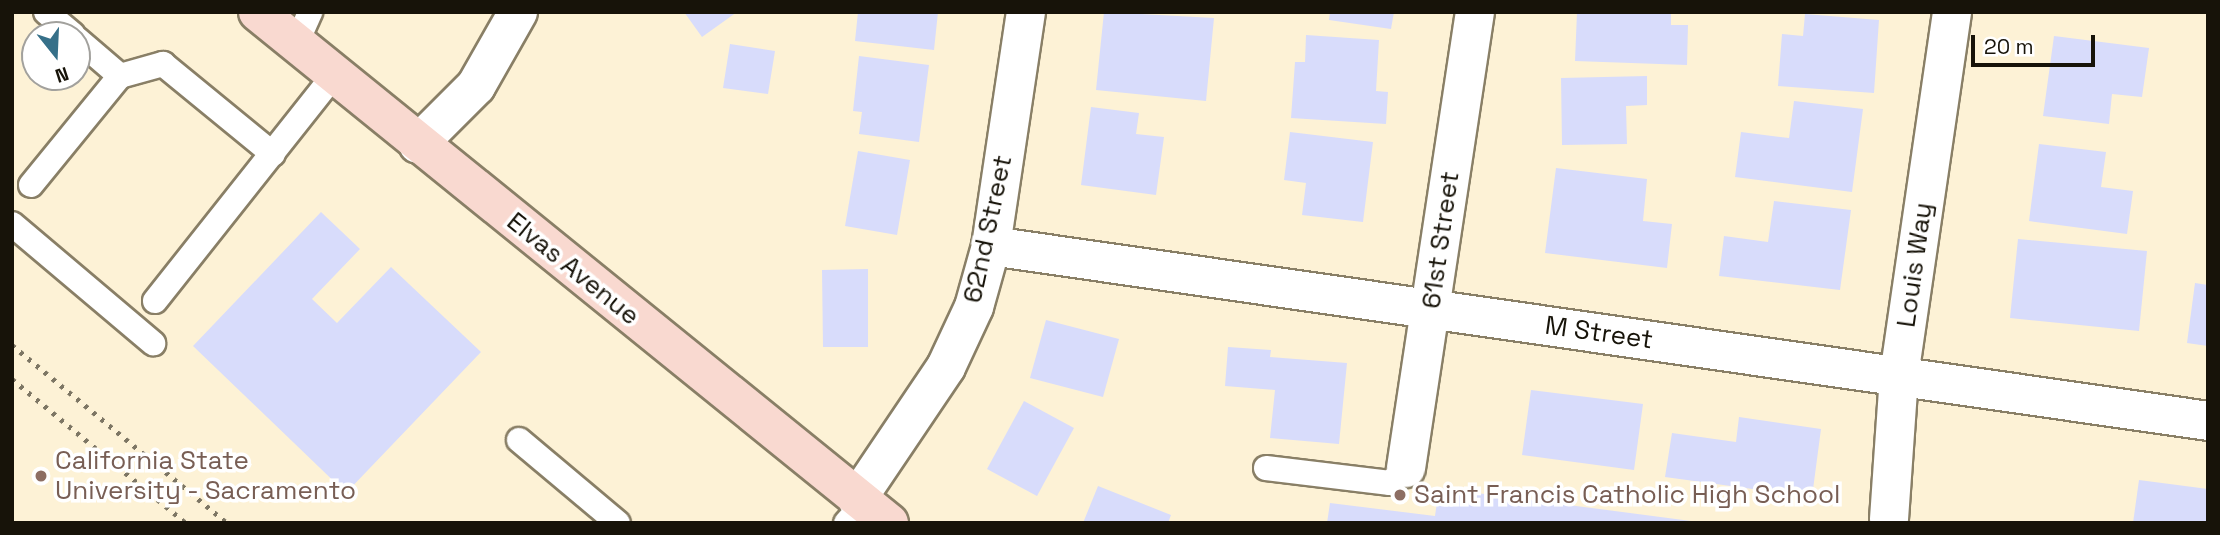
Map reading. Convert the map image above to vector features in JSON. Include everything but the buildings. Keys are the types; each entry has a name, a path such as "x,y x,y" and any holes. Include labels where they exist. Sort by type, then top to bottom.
{"main road":[{"name":"Elvas Avenue","path":"258,12 303,28 334,75 864,512"}],"street":[{"path":"418,144 476,86 518,12"},
{"name":"62nd Street","path":"864,512 946,367 974,307 991,246 1026,12"},
{"name":"61st Street","path":"1406,468 1475,12"},
{"name":"Louis Way","path":"1889,519 1899,376 1952,12"},
{"name":"M Street","path":"991,246 2208,421"}],"lane":[{"path":"91,51 120,76"},
{"path":"31,185 120,76 163,65 274,154"},
{"path":"155,301 334,75"},
{"path":"12,224 153,343"},
{"path":"519,440 618,523"},
{"path":"1266,468 1390,483 1406,468"}],"railway":[{"path":"12,345 227,523"},
{"path":"12,379 186,523"}],"place":[{"name":"California State University - Sacramento","path":"41,476"},
{"name":"Saint Francis Catholic High School","path":"1400,495"}]}
